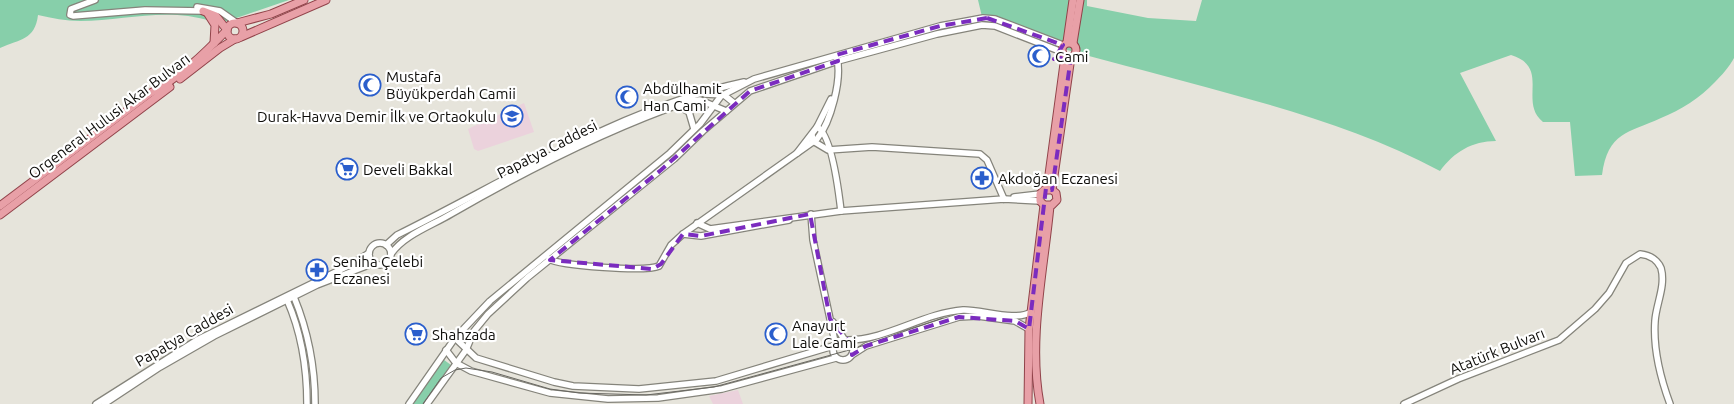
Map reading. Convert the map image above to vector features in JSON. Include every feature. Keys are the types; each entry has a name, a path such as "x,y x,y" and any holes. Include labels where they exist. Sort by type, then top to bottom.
{"main road":[{"path":"227,30 230,25 237,22 271,14 304,0"},
{"name":"Orgeneral Hulusi Akar Bulvarı","path":"0,215 220,48 238,38 326,0"},
{"path":"1028,404 1029,329 1044,202 1049,189 1073,0"},
{"path":"1067,49 1080,0"},
{"path":"203,11 216,16 227,30 228,35 238,38 242,27 237,22"},
{"path":"203,11 211,16 215,25 214,44"},
{"name":"Orgeneral Hulusi Akar Bulvarı","path":"0,206 150,94 163,87 214,44 227,30"},
{"path":"1044,202 1056,202 1057,197 1049,189"},
{"path":"1040,404 1037,387 1038,324 1044,202"}],"street":[{"path":"95,0 72,8 69,14 73,16 135,10 203,11"},
{"path":"182,10 209,8 230,16 237,22"},
{"path":"698,94 837,58 940,26 987,18 1067,49"},
{"path":"548,258 587,266 652,269 661,264 671,245 683,234 814,142 823,131 836,91 837,58"},
{"path":"410,404 455,338 503,289 548,258 674,159 734,103 754,89 837,58"},
{"path":"427,404 466,350 470,336 481,320 548,258 657,164 694,129 724,94 754,79"},
{"path":"797,153 812,135 836,91"},
{"path":"698,94 724,94 734,103"},
{"name":"Papatya Caddesi","path":"386,245 398,235 632,116 698,94"},
{"name":"Papatya Caddesi","path":"587,140 677,105 700,100 726,111"},
{"path":"677,105 689,112 693,118 694,129"},
{"path":"817,127 823,131 829,142 828,150 836,179 840,211"},
{"path":"812,135 814,142 828,150 862,147 978,153 987,160 1004,199"},
{"name":"Papatya Caddesi","path":"390,254 411,237 544,162"},
{"path":"697,224 710,229 840,211 1004,199 1044,202"},
{"path":"683,234 706,235 783,222 810,214"},
{"path":"810,214 813,240 830,318 834,344 833,354 836,358"},
{"path":"375,244 386,245 390,254 385,264 374,263 369,253 375,244"},
{"name":"Papatya Caddesi","path":"96,404 169,356 352,264 369,253"},
{"name":"Atatürk Bulvarı","path":"1404,404 1458,379 1559,340 1600,304 1609,294 1626,263 1640,254 1654,259 1660,268 1662,284 1655,320 1655,346 1658,367 1670,404"},
{"name":"Papatya Caddesi","path":"228,326 352,270 374,263"},
{"path":"294,297 308,337 315,382 315,404"},
{"path":"287,300 297,324 305,358 308,404"},
{"path":"455,338 476,358 554,382 574,386 639,389 716,381 846,340 873,337 947,313 963,310 1021,316 1031,312"},
{"path":"446,350 456,363 471,370 550,393 580,397 640,399 722,390 836,358 844,360 866,346 960,317 978,316 1015,321 1029,329"},
{"path":"830,318 852,346 852,355"},
{"name":"Papatya Caddesi","path":"104,404 213,334"}],"highlighted area":[{"path":"987,18 1063,45 1054,59 1071,57 1052,190 1046,188 1029,329 1015,321 959,317 866,346 852,355 851,344 830,319 810,214 701,236 683,234 661,264 652,269 550,260 661,170 750,91 838,61 836,55 940,26"}],"shaded area":[{"name":"Durak-Havva Demir İlk ve Ortaokulu","path":"524,103 534,132 478,151 474,149 468,129"},
{"path":"738,390 743,404 713,404 709,396"}],"green space":[{"path":"0,0 289,0 213,26 210,21 177,15 80,21 38,15 34,29 30,34 25,38 0,48"},
{"path":"978,0 1087,0 1087,6 1148,18 1196,21 1202,0 1734,0 1734,58 1728,68 1715,82 1690,103 1621,136 1609,150 1602,175 1575,176 1570,122 1543,122 1536,114 1533,105 1532,76 1529,68 1523,61 1511,55 1460,73 1496,141 1471,145 1451,158 1440,171 1404,153 1331,124 1256,101 1067,50 994,22 983,21"},
{"path":"440,357 451,365 424,404 411,404"}],"tram line":[{"path":"423,404 441,378 455,370 466,368 492,372 550,389 579,393 646,395 714,387 853,349 943,318"}],"place":[{"name":"Cami","path":"1039,56"},
{"name":"Mustafa Büyükperdah Camii","path":"370,85"},
{"name":"Abdülhamit Han Cami","path":"627,97"},
{"name":"Durak-Havva Demir İlk ve Ortaokulu","path":"512,116"},
{"name":"Develi Bakkal","path":"347,169"},
{"name":"Akdoğan Eczanesi","path":"982,178"},
{"name":"Seniha Çelebi Eczanesi","path":"317,270"},
{"name":"Shahzada","path":"416,334"},
{"name":"Anayurt Lale Cami","path":"776,334"}]}
